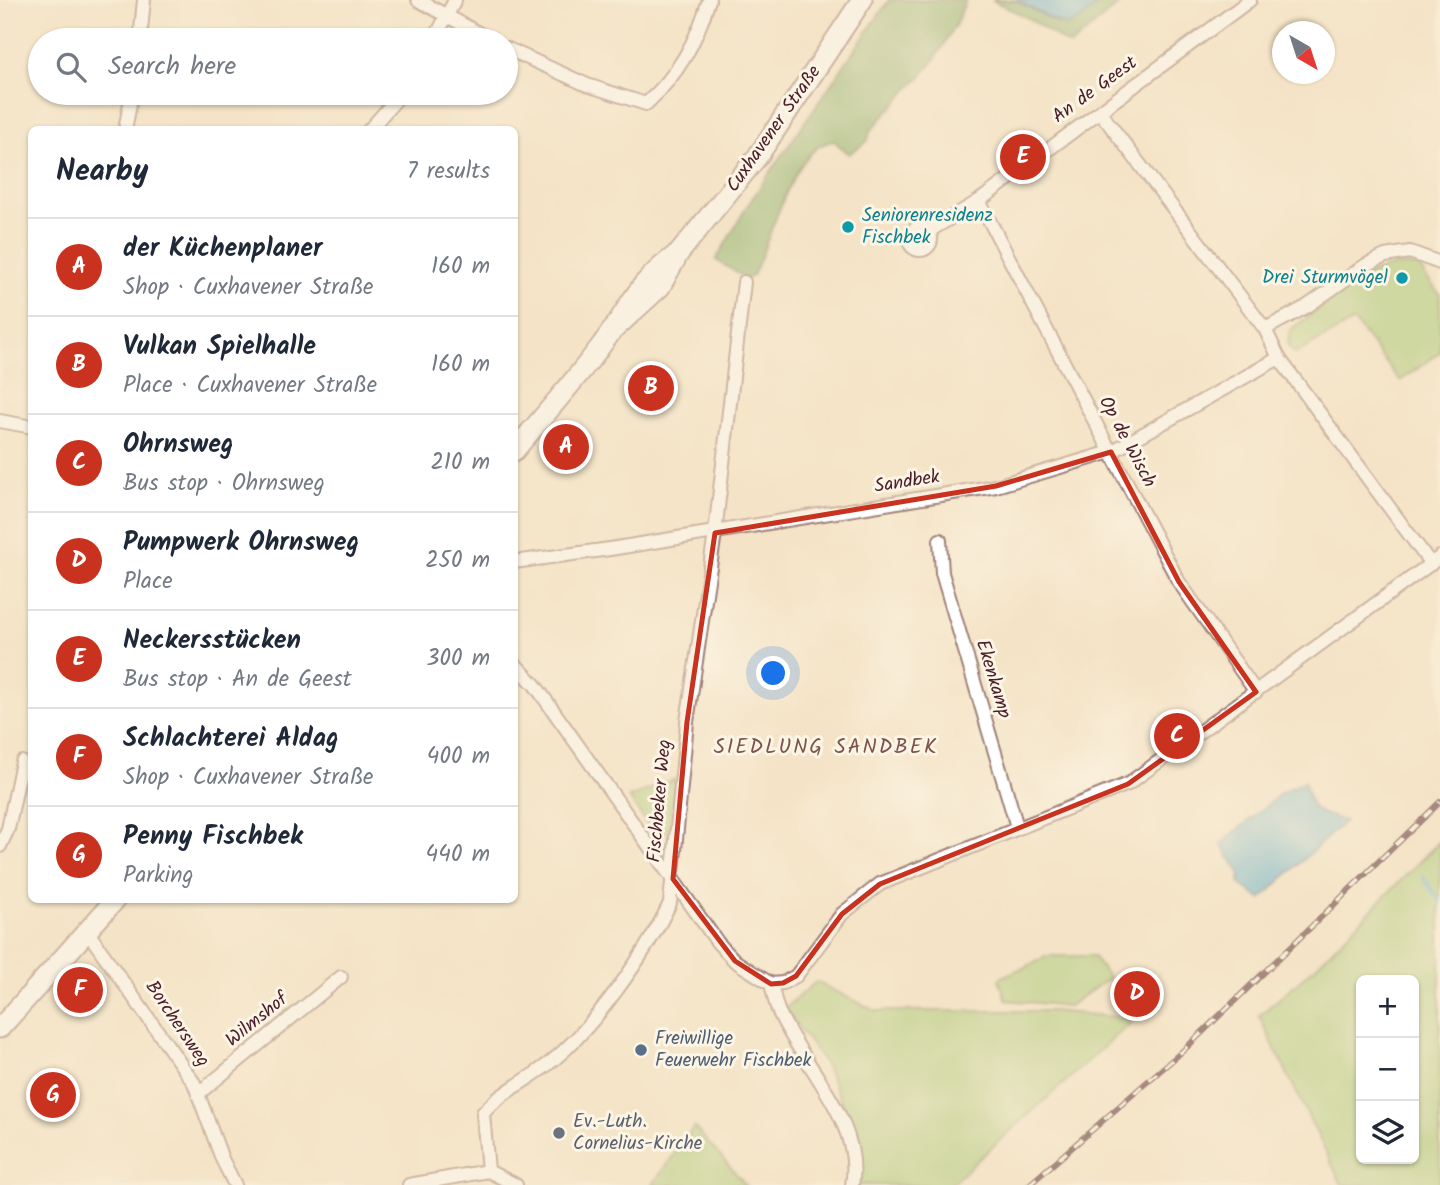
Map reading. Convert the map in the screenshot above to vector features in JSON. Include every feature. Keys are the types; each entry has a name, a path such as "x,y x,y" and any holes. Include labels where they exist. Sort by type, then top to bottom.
{"main road":[{"name":"Cuxhavener Straße","path":"518,445 611,332 648,301 679,253 758,156 862,0"},
{"path":"0,1028 112,903"}],"street":[{"path":"141,28 144,0"},
{"path":"418,0 467,28"},
{"path":"441,28 455,0"},
{"path":"518,53 587,85 646,104 670,82 698,37 709,0"},
{"name":"An de Geest","path":"929,231 979,201 1246,1"},
{"path":"126,126 130,105"},
{"path":"373,126 391,105"},
{"path":"518,667 535,685 735,961 771,984 783,983 796,976 842,914 880,884 1128,784 1435,561 1279,358 1265,329 1100,112"},
{"name":"Op de Wisch","path":"979,201 1179,582 1256,692"},
{"path":"1265,329 1306,307 1366,265 1385,256 1410,252 1440,263"},
{"name":"Fischbeker Weg","path":"488,1171 483,1113 495,1100 555,1058 612,994 661,923 670,903 687,722 715,533 744,282"},
{"name":"Sandbek","path":"518,561 715,533 996,486 1111,452 1279,358"},
{"path":"0,421 28,426"},
{"name":"Ekenkamp","path":"940,540 942,573 1017,827"},
{"path":"0,846 8,828 22,762"},
{"name":"Borchersweg","path":"87,931 194,1083 222,1159 235,1185"},
{"name":"Wilmshof","path":"198,1094 341,976"},
{"path":"771,984 778,1010 828,1094 850,1143 854,1160 852,1185"},
{"path":"409,1185 488,1171 516,1185"}],"highlighted area":[{"path":"1111,452 1179,582 1256,692 1128,784 880,884 842,914 796,976 783,983 771,984 735,961 673,879 687,722 715,533 996,486"}],"green space":[{"path":"889,0 966,0 955,26 931,65 870,131 868,141 849,154 834,141 819,147 806,159 784,197 753,275 747,279 716,260 747,206"},
{"path":"992,0 1015,0 1059,24 1080,20 1102,0 1124,0 1070,46 1028,18"},
{"path":"1394,265 1418,266 1440,295 1440,352 1400,381 1354,321 1295,354 1288,346 1290,330 1366,275"},
{"path":"675,779 668,832 657,838 629,798"},
{"path":"1440,841 1440,1185 1342,1185 1259,1016 1316,966"},
{"path":"1045,956 1093,956 1109,978 1069,1006 1006,1000 999,979"},
{"path":"816,982 876,1011 1053,1011 1135,1019 950,1185 854,1185 861,1145 826,1066 785,1008"},
{"path":"694,1127 746,1185 652,1185"}],"water":[{"path":"1015,0 1102,0 1080,20 1066,26"},
{"path":"1304,781 1312,806 1316,810 1345,821 1261,899 1239,883 1241,874 1221,844 1280,794"}],"waterway":[{"name":"Sandbek","path":"1423,877 1440,901"}],"railway":[{"path":"1029,1185 1186,1048 1440,802"}],"place":[{"name":"Neckersstücken","path":"1023,157"},
{"name":"Seniorenresidenz Fischbek","path":"848,227"},
{"name":"Drei Sturmvögel","path":"1402,278"},
{"name":"Vulkan Spielhalle","path":"651,388"},
{"name":"der Küchenplaner","path":"566,447"},
{"name":"Ohrnsweg","path":"1177,736"},
{"name":"Schlachterei Aldag","path":"80,990"},
{"name":"Pumpwerk Ohrnsweg","path":"1137,994"},
{"name":"Freiwillige Feuerwehr Fischbek","path":"641,1050"},
{"name":"Penny Fischbek","path":"53,1095"},
{"name":"Ev.-Luth. Cornelius-Kirche","path":"559,1133"}],"district":[{"name":"SIEDLUNG SANDBEK","path":"826,747"}]}
